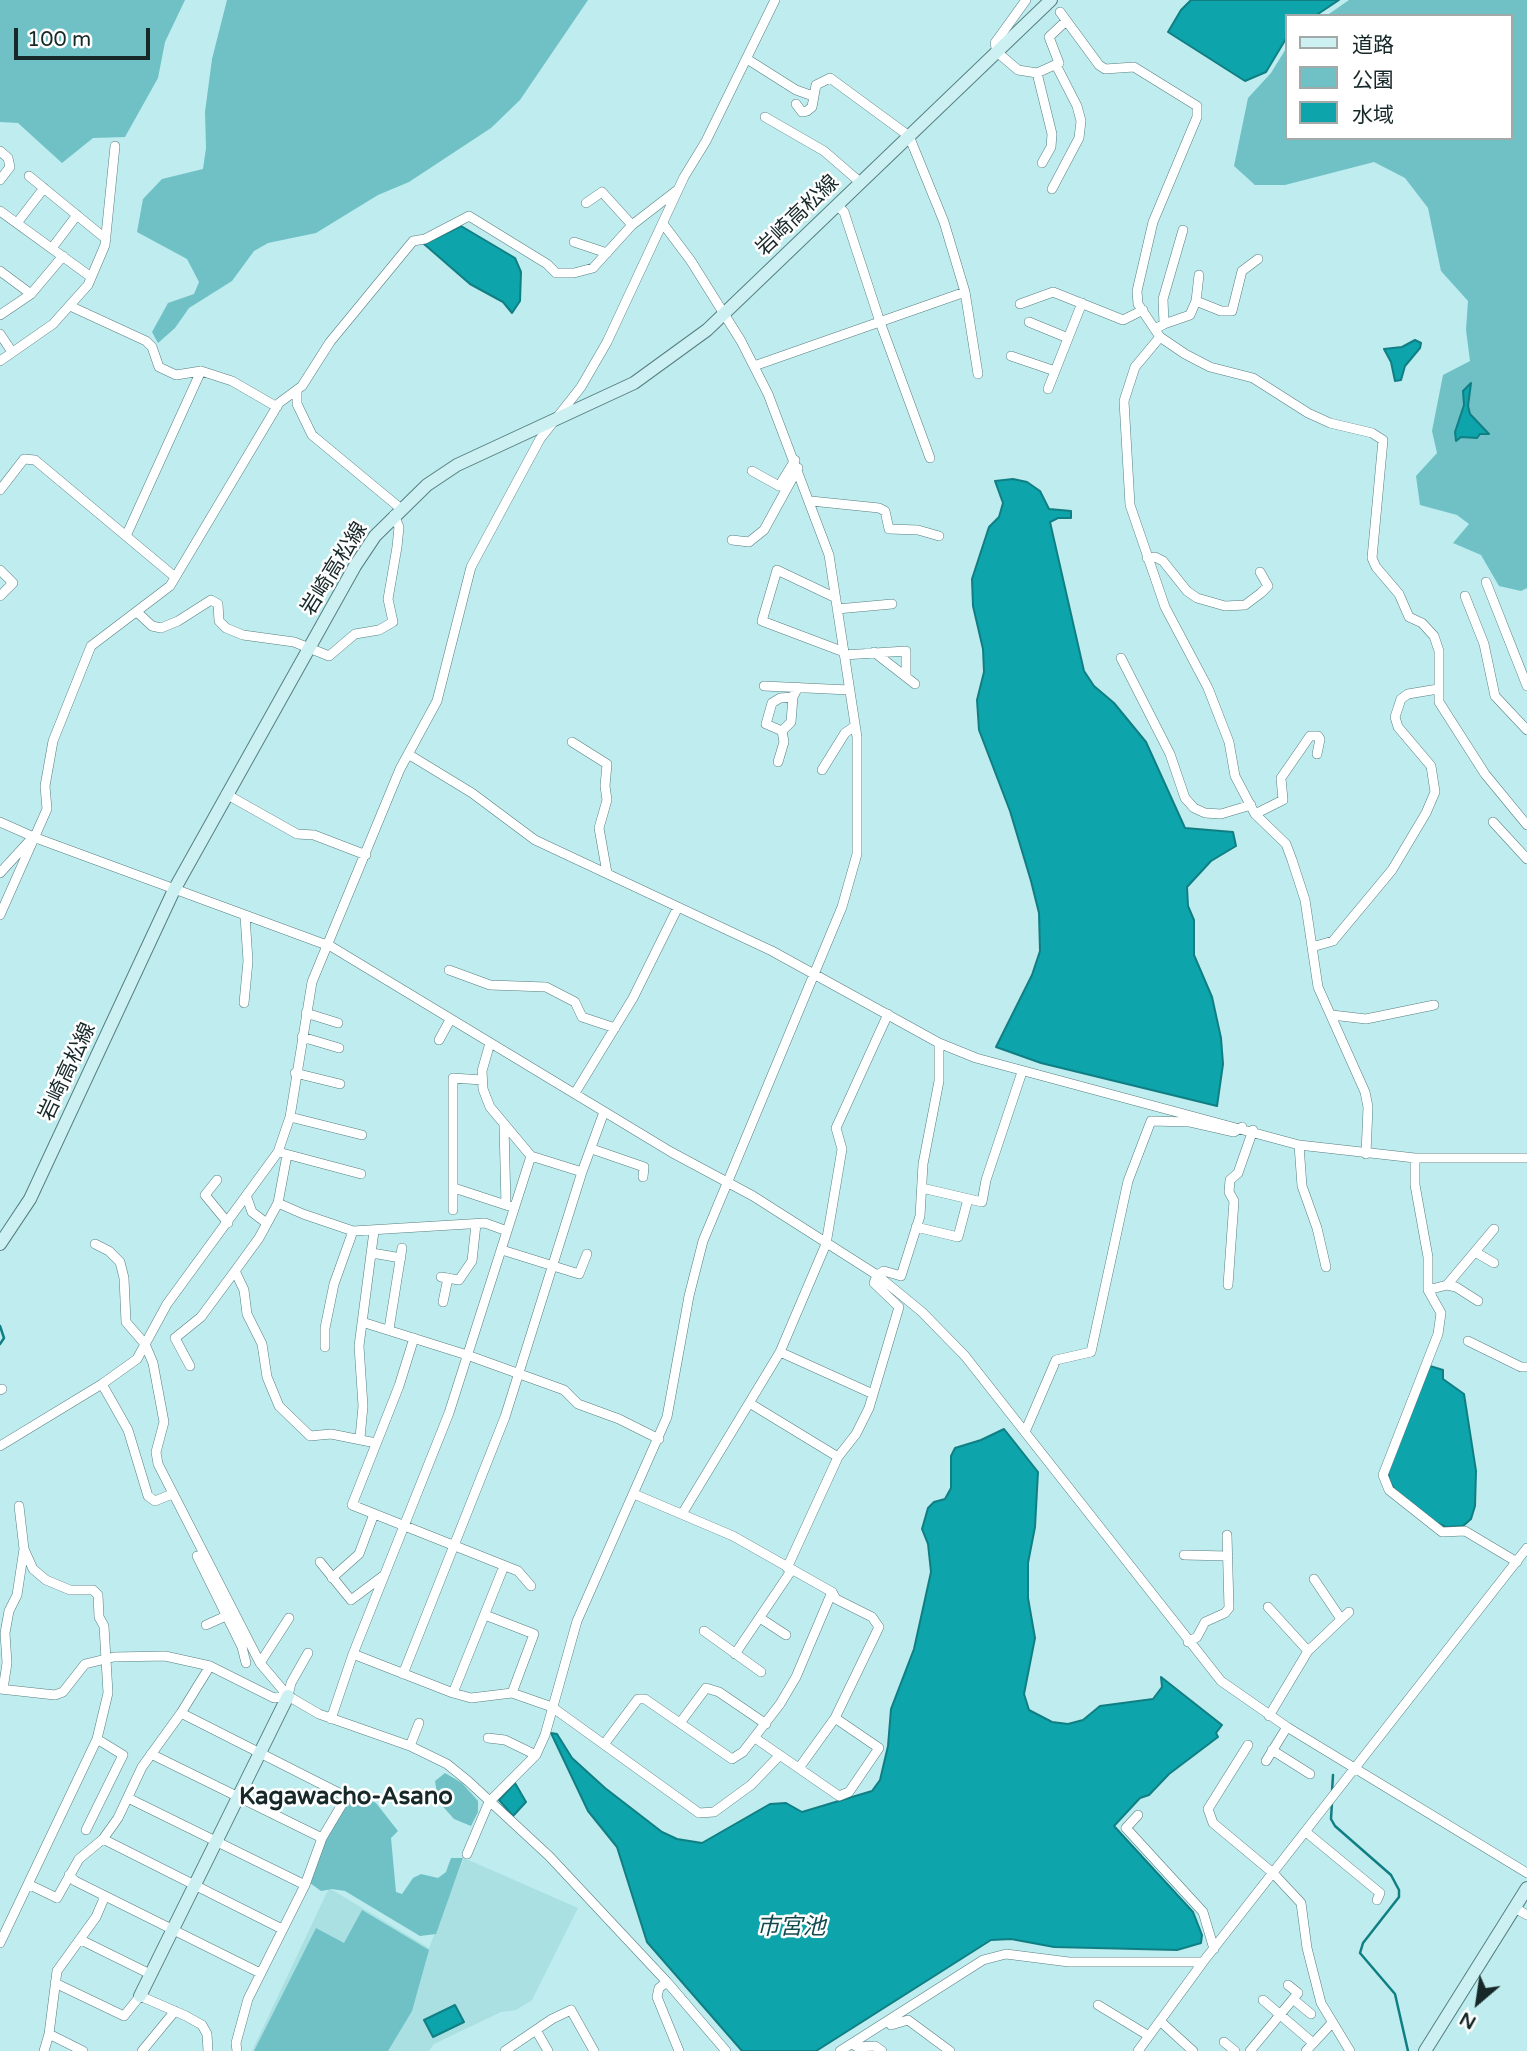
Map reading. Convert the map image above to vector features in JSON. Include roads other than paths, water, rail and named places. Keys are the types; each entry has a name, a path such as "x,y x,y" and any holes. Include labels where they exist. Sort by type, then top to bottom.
{"main road":[{"name":"岩崎高松線","path":"0,1244 30,1199 174,890 355,566 397,511 427,485 457,465 634,383 676,354 724,313 1051,0"},
{"path":"139,1996 288,1696"},
{"path":"1425,2051 1527,1888"}],"street":[{"path":"190,1366 175,1338 201,1317 259,1238 265,1222 278,1203 295,1073 312,982 408,754 437,701 471,567 540,439 556,421 597,360 679,189 775,0"},
{"path":"1026,0 998,35 995,43 997,52 1018,70 1037,73 1059,63 1049,37 1066,21"},
{"path":"1060,12 1099,65 1105,69 1133,67 1197,106 1197,117 1153,222 1137,291 1138,304 1160,330 1210,367 1254,378 1308,413 1372,433 1383,440 1372,558 1376,567 1399,594 1409,617 1422,623 1434,636 1438,651 1439,702 1478,764 1527,825"},
{"path":"747,59 796,90 813,96"},
{"path":"1052,189 1079,138 1081,121 1077,106 1056,65"},
{"path":"1037,73 1052,134 1051,147 1042,163"},
{"path":"796,104 802,112 807,111 812,107 816,85 830,78 909,136 944,222 965,292 978,374"},
{"path":"765,117 824,152 861,183"},
{"path":"0,361 53,324 91,277 106,239 116,146"},
{"path":"0,151 8,158 10,167 0,180"},
{"path":"29,176 106,239"},
{"path":"17,223 44,188"},
{"path":"0,915 47,809 45,786 53,741 91,646 170,586 277,407 297,390 331,342 413,241 425,239 469,216 547,264 556,273 593,268 632,225 679,189"},
{"path":"586,203 602,192 632,225"},
{"path":"837,205 844,212 880,322 930,458"},
{"path":"0,211 91,277"},
{"path":"52,248 77,215"},
{"path":"467,1854 489,1802 536,1755 577,1621 659,1439 672,1399 695,1270 727,1181 851,884 857,854 855,726 829,555 797,464 754,366 691,261 664,225"},
{"path":"1183,230 1163,299 1160,330 1135,367 1124,401 1130,505 1165,607 1208,688 1229,742 1235,776 1253,810 1286,844 1305,900 1318,987 1366,1093 1366,1154"},
{"path":"574,242 607,253"},
{"path":"0,315 31,294 63,256"},
{"path":"1196,301 1221,312 1232,311 1242,271 1258,259"},
{"path":"0,271 31,294"},
{"path":"1160,330 1190,315 1196,301 1199,275"},
{"path":"754,366 965,292"},
{"path":"1020,304 1053,292 1123,320 1143,310"},
{"path":"1048,389 1082,303"},
{"path":"70,306 146,341 152,347 159,367 176,375 201,371 232,381 277,407"},
{"path":"1028,322 1068,338"},
{"path":"0,334 12,352"},
{"path":"1011,356 1055,371"},
{"path":"126,536 201,371"},
{"path":"137,612 152,626 161,628 178,621 211,600 218,604 219,621 226,628 243,635 294,642 329,656 355,634 379,630 393,622 388,599 397,547 397,511 312,435 297,404 297,390"},
{"path":"0,490 24,459 35,460 175,577"},
{"path":"752,471 779,486 797,464"},
{"path":"732,540 749,542 764,530 797,464"},
{"path":"811,501 878,508 885,511 889,529 918,530 939,536"},
{"path":"1147,558 1155,557 1163,561 1187,591 1197,598 1225,606 1245,606 1261,593 1268,586 1260,572"},
{"path":"0,570 13,583 0,596"},
{"path":"836,598 777,570 762,621 844,654 906,651 906,677"},
{"path":"1486,582 1527,686"},
{"path":"1465,596 1485,644 1495,696 1527,730"},
{"path":"837,609 892,604"},
{"path":"874,652 915,684"},
{"path":"1121,658 1170,754 1185,798 1194,808 1205,813 1221,814 1253,810 1283,800 1281,778 1310,736 1318,736 1320,739 1317,754"},
{"path":"764,686 849,690"},
{"path":"782,731 791,722 793,697 798,687"},
{"path":"1312,947 1333,942 1392,870 1426,813 1435,792 1431,766 1398,727 1395,717 1401,699 1408,694 1438,689"},
{"path":"782,731 766,724 772,703 780,698 793,697"},
{"path":"822,770 845,733 855,726"},
{"path":"778,762 784,742 782,731"},
{"path":"572,742 607,765 604,786 607,800 599,828 607,873"},
{"path":"408,754 472,793 535,840 816,973 939,1043 1023,1072 1242,1127 1299,1145 1415,1158 1527,1158"},
{"path":"226,794 297,834 314,835 366,855"},
{"path":"0,822 174,890 326,945 604,1112 727,1181 877,1275 951,1340 1220,1681 1269,1716 1527,1873"},
{"path":"1493,822 1527,859"},
{"path":"0,873 34,837"},
{"path":"575,1093 615,1028 678,906"},
{"path":"244,1003 248,961 245,916"},
{"path":"449,970 490,985 547,987 575,1002 582,1017 615,1028"},
{"path":"1332,1015 1366,1019 1434,1004"},
{"path":"306,1013 338,1023"},
{"path":"682,1514 751,1404 780,1352 826,1244 842,1149 836,1128 888,1014"},
{"path":"439,1040 450,1020"},
{"path":"302,1037 339,1048"},
{"path":"490,1043 482,1080 490,1107 531,1156 582,1172"},
{"path":"736,1654 789,1569 838,1457 856,1434 873,1394 899,1307 877,1289 874,1283 877,1275 884,1271 901,1276 916,1227 939,1081 939,1043"},
{"path":"922,1188 982,1202 986,1180 1023,1072"},
{"path":"295,1073 340,1084"},
{"path":"453,1210 453,1078 482,1080"},
{"path":"403,1674 518,1374 582,1172 604,1112"},
{"path":"290,1117 362,1135"},
{"path":"1026,1432 1056,1360 1091,1352 1128,1181 1151,1121 1190,1122 1234,1132 1242,1127"},
{"path":"331,1719 353,1654 449,1413 502,1250 510,1207 504,1126"},
{"path":"1228,1285 1234,1201 1229,1192 1230,1180 1238,1173 1253,1130"},
{"path":"1299,1145 1302,1186 1317,1228 1326,1267"},
{"path":"592,1149 644,1167 643,1177"},
{"path":"283,1153 361,1174"},
{"path":"0,1446 102,1384 137,1359 167,1304 283,1153"},
{"path":"510,1207 531,1156"},
{"path":"1415,1158 1415,1185 1428,1257 1428,1290 1441,1313 1438,1334 1383,1475 1389,1490 1442,1532 1465,1531 1517,1562"},
{"path":"217,1180 205,1195 228,1223"},
{"path":"454,1188 510,1207"},
{"path":"247,1198 252,1212 265,1222"},
{"path":"916,1227 958,1237 968,1199"},
{"path":"278,1203 352,1231 485,1223 507,1231"},
{"path":"443,1302 444,1278 459,1280 472,1261 476,1224"},
{"path":"1447,1285 1494,1229"},
{"path":"325,1347 325,1328 334,1284 352,1231"},
{"path":"360,1438 363,1406 359,1346 374,1231"},
{"path":"94,1244 109,1251 120,1262 124,1278 126,1322 145,1344 162,1403 164,1422 156,1452 172,1494 260,1663 288,1696 331,1719 410,1746 447,1764 549,1856 667,1982 726,2051"},
{"path":"502,1250 579,1274 587,1254"},
{"path":"1475,1252 1494,1263"},
{"path":"372,1254 401,1253 389,1329"},
{"path":"235,1271 244,1290 247,1314 262,1344 267,1377 279,1406 310,1436 331,1434 376,1443"},
{"path":"1428,1290 1447,1285 1456,1287 1478,1301"},
{"path":"362,1322 467,1355 564,1390 578,1404 620,1419 659,1439"},
{"path":"414,1338 352,1505 518,1571 531,1587"},
{"path":"1468,1341 1521,1367 1527,1367"},
{"path":"780,1352 873,1394"},
{"path":"102,1384 128,1430 148,1496 155,1501 172,1494"},
{"path":"751,1404 838,1457"},
{"path":"634,1494 733,1536 832,1592 836,1599 872,1617 879,1626 835,1718 799,1768"},
{"path":"19,1506 24,1549 19,1583 5,1633 7,1663 2,1689 55,1695 68,1687 80,1667 107,1659 164,1656 193,1660 210,1666 274,1698 288,1696"},
{"path":"332,1578 359,1554 374,1514"},
{"path":"185,1520 180,1522 242,1647 246,1663"},
{"path":"1188,1642 1197,1637 1205,1622 1225,1613 1229,1608 1227,1535"},
{"path":"1138,2051 1213,1949 1527,1548"},
{"path":"0,1943 30,1885 97,1739 106,1711 107,1659 98,1595 93,1590 70,1590 46,1580 33,1569 24,1549"},
{"path":"1184,1555 1228,1556"},
{"path":"320,1562 351,1600 384,1575"},
{"path":"453,1693 503,1566"},
{"path":"1269,1716 1308,1651 1345,1616 1314,1579"},
{"path":"605,1743 638,1699 645,1699 732,1759 766,1724 796,1676 832,1592"},
{"path":"1268,1606 1308,1651"},
{"path":"485,1615 534,1634 512,1693"},
{"path":"206,1625 226,1616"},
{"path":"260,1663 289,1618"},
{"path":"760,1618 786,1635"},
{"path":"704,1631 761,1672"},
{"path":"288,1696 291,1683 308,1653"},
{"path":"353,1654 453,1693 485,1698 512,1693 552,1707 699,1813 714,1812 751,1785 779,1756"},
{"path":"30,1885 57,1898 79,1859 103,1839 151,1754 210,1666"},
{"path":"680,1723 706,1688 712,1688 766,1724"},
{"path":"181,1713 343,1794 344,1801 322,1839 305,1885 260,1973 241,2022 237,2051"},
{"path":"755,1738 839,1796 849,1792 880,1748 835,1718"},
{"path":"410,1746 419,1723"},
{"path":"1266,1761 1287,1727"},
{"path":"488,1738 505,1740 536,1755"},
{"path":"86,1830 123,1755 97,1739"},
{"path":"1248,1745 1208,1809 1213,1823 1273,1873 1301,1903 1307,1948 1321,2003 1350,2051"},
{"path":"1272,1750 1310,1774"},
{"path":"151,1754 322,1839"},
{"path":"128,1798 305,1885"},
{"path":"1138,1815 1126,1828 1203,1912 1213,1949"},
{"path":"1306,1832 1380,1893 1377,1900"},
{"path":"103,1839 282,1929"},
{"path":"69,1875 105,1896 260,1973"},
{"path":"44,2051 50,2034 57,1971 81,1940 105,1896"},
{"path":"1515,1908 1527,1915"},
{"path":"81,1940 150,1974"},
{"path":"840,2051 984,1960 1006,1954 1069,1962 1203,1962"},
{"path":"667,1982 659,1988 657,1997 679,2051"},
{"path":"55,1983 124,2016 139,1996 175,2011 202,2025 208,2051"},
{"path":"1250,2051 1298,1993 1288,1985"},
{"path":"1293,1999 1311,2014"},
{"path":"1263,2000 1313,2043"},
{"path":"1098,2005 1149,2036"},
{"path":"506,2051 571,2010 594,2051"},
{"path":"142,2051 175,2011"},
{"path":"883,2024 888,2027 908,2020 950,2051"},
{"path":"1160,2021 1193,2051"},
{"path":"1306,2051 1332,2023"},
{"path":"536,2030 548,2051"},
{"path":"50,2034 83,2051"},
{"path":"1224,2042 1235,2051"},
{"path":"852,2044 857,2047 875,2046 882,2051"}],"water":[{"path":"1191,0 1339,0 1318,14 1286,14 1286,39 1266,72 1245,81 1168,32 1181,10"},
{"path":"461,226 515,258 521,272 520,301 512,313 503,302 470,284 424,244"},
{"path":"1415,340 1421,343 1420,348 1405,366 1401,380 1395,381 1391,362 1384,349 1402,347"},
{"path":"1471,383 1468,406 1470,414 1489,434 1480,434 1477,438 1461,437 1456,441 1455,432 1464,405 1463,391"},
{"path":"1013,479 1027,482 1040,491 1049,509 1071,511 1071,518 1058,518 1050,522 1084,671 1094,686 1114,703 1146,742 1185,828 1233,832 1236,846 1211,861 1187,887 1188,906 1194,920 1194,955 1212,997 1221,1038 1223,1064 1217,1106 1041,1063 996,1047 1032,975 1040,951 1039,913 1031,881 1010,811 979,730 977,700 984,672 983,649 973,606 972,579 989,527 999,517 1003,503 995,481"},
{"path":"1430,1366 1443,1370 1443,1379 1464,1394 1476,1471 1475,1506 1471,1519 1463,1526 1446,1527 1435,1522 1394,1489 1389,1480 1388,1471"},
{"name":"市宮池","path":"1004,1429 1038,1472 1035,1527 1028,1563 1028,1598 1035,1638 1024,1694 1029,1710 1052,1722 1068,1724 1083,1720 1100,1706 1153,1699 1162,1687 1161,1677 1222,1725 1216,1733 1218,1737 1169,1774 1149,1795 1140,1798 1114,1826 1193,1912 1202,1935 1201,1943 1177,1950 1054,1947 1011,1939 991,1940 816,2051 742,2051 647,1942 617,1847 588,1811 551,1733 557,1734 572,1758 605,1788 662,1832 677,1839 702,1843 770,1804 786,1803 802,1812 872,1791 880,1780 888,1746 891,1709 914,1649 931,1572 928,1544 922,1529 928,1508 934,1502 945,1499 951,1488 951,1456 955,1448"},
{"path":"515,1783 526,1802 513,1816 499,1800"},
{"path":"455,2005 464,2022 433,2037 424,2020"}],"waterway":[{"path":"0,1326 4,1338 0,1344"},
{"path":"1332,1792 1333,1775"},
{"path":"1332,1802 1331,1819 1335,1826 1391,1875 1399,1890 1399,1897 1363,1943 1360,1953 1395,1994 1408,2051"}],"district":[{"name":"Kagawacho-Asano","path":"346,1798"}]}
